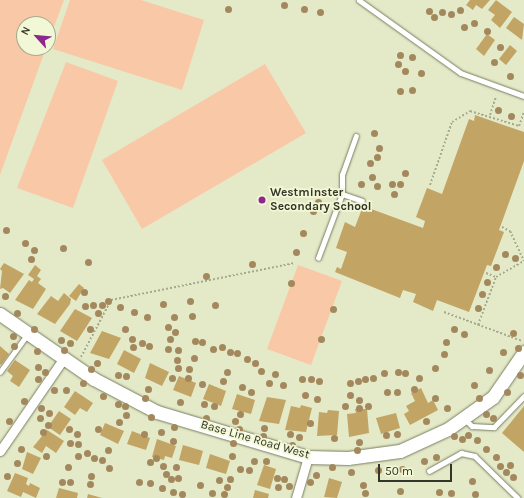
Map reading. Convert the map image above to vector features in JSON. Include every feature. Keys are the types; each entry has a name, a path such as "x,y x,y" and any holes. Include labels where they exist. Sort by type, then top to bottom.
{"street":[{"name":"Base Line Road West","path":"0,314 94,380 158,412 308,457 348,458 400,451 448,429 493,396 524,352"},
{"path":"0,451 64,358"},
{"path":"296,498 308,457"}],"lane":[{"path":"359,0 461,73 524,96"},
{"path":"318,258 342,194 342,175 356,136"},
{"path":"342,194 362,202"},
{"path":"0,372 28,333"},
{"path":"464,418 472,426 494,427 524,396"},
{"path":"429,471 461,453 475,456 518,498"}],"path":[{"path":"490,115 496,96"},
{"path":"430,185 452,122 470,111 490,115 519,126 524,112"},
{"path":"478,325 496,277 524,261 510,231 502,228"},
{"path":"76,367 111,300 294,263"},
{"path":"486,273 496,277"},
{"path":"444,312 524,342"}],"shaded area":[{"path":"0,0 64,0 56,22 56,16 16,16 16,56 43,56 0,175"},
{"path":"70,0 141,0 204,20 182,90 56,50 56,40"},
{"path":"66,62 118,81 73,208 17,188"},
{"path":"265,64 306,133 142,229 102,160"},
{"path":"298,265 342,281 311,365 267,349"}],"building":[{"path":"470,0 490,0 482,9 476,5 473,10 466,5"},
{"path":"496,0 512,12 500,28 491,20 495,15 488,10"},
{"path":"514,17 524,24 522,40 506,28"},
{"path":"487,34 495,40 484,56 476,49"},
{"path":"510,45 517,51 506,65 499,59"},
{"path":"475,115 524,132 524,161 499,230 504,232 491,266 487,265 469,312 437,300 433,311 413,302 416,294 403,290 400,298 335,272 337,267 341,269 347,252 336,248 345,222 355,227 363,206 423,228 425,221 416,217 427,188 442,194 469,119 474,121"},
{"path":"4,263 24,274 10,293 3,288 0,289 2,271 0,269"},
{"path":"35,265 41,270 37,276 41,279 38,283 46,289 33,309 15,300 29,280 32,282 34,279 28,275"},
{"path":"79,284 84,288 76,301 69,296"},
{"path":"64,293 71,299 70,304 55,324 37,314 51,296 58,301"},
{"path":"75,309 92,318 77,341 60,331"},
{"path":"102,331 121,338 109,359 90,353"},
{"path":"0,346 9,354 1,365 0,364"},
{"path":"124,350 141,359 134,373 117,364"},
{"path":"15,360 30,370 19,387 10,381 13,376 7,371"},
{"path":"150,363 169,372 162,386 145,378"},
{"path":"179,376 196,383 191,397 173,390"},
{"path":"209,384 226,391 221,406 203,399"},
{"path":"421,388 428,403 433,400 438,410 410,425 404,414 409,411 406,406 415,401 411,393"},
{"path":"75,391 93,403 87,412 80,408 75,415 64,407"},
{"path":"237,394 255,400 251,414 232,409"},
{"path":"267,397 286,400 279,424 259,421"},
{"path":"301,405 312,408 306,432 285,430 291,406 300,408"},
{"path":"524,406 524,452 502,433"},
{"path":"355,409 367,409 369,433 349,437 347,414 356,413"},
{"path":"328,410 339,411 337,435 317,436 319,412 327,413"},
{"path":"59,411 71,419 60,435 48,427"},
{"path":"396,413 400,428 381,434 376,418"},
{"path":"105,423 124,431 118,444 100,435"},
{"path":"47,430 64,441 56,453 46,446 42,453 33,447"},
{"path":"132,431 150,438 146,450 127,444"},
{"path":"157,439 176,446 172,458 165,456 164,460 152,457"},
{"path":"183,445 203,451 199,465 179,460"},
{"path":"27,452 41,458 33,474 22,469"},
{"path":"210,454 230,461 226,474 206,468"},
{"path":"264,465 276,469 270,489 257,485"},
{"path":"15,473 28,478 26,484 29,486 30,483 40,488 36,498 23,492 21,497 7,491"},
{"path":"329,478 342,482 337,498 324,497"},
{"path":"59,488 78,493 77,498 56,498"},
{"path":"255,490 269,494 268,498 253,498"},
{"path":"88,494 102,498 87,498"}],"place":[{"name":"Westminster Secondary School","path":"262,200"}]}
